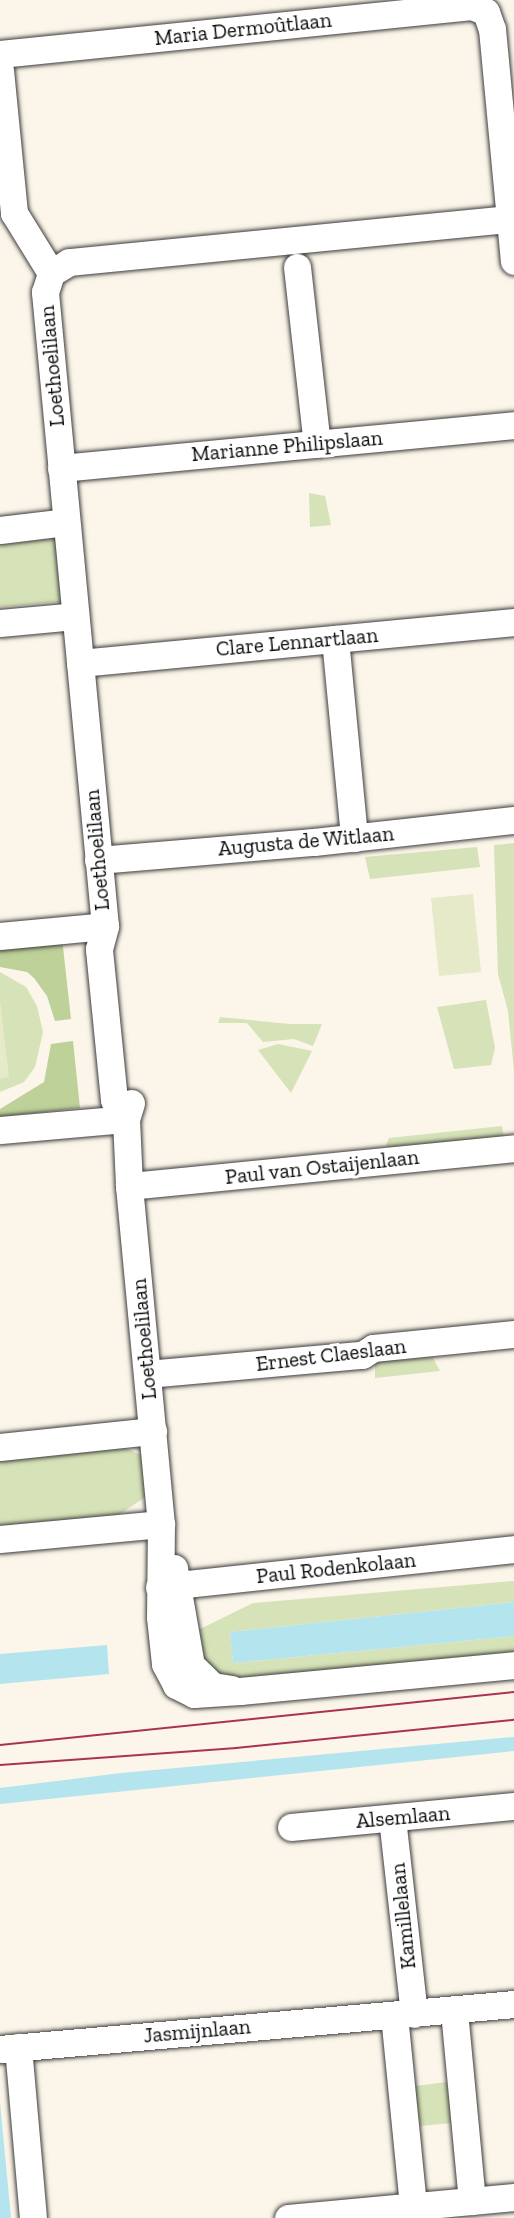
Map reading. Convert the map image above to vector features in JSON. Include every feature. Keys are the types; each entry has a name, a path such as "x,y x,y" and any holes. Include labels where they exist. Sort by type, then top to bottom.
{"street":[{"name":"Maria Dermoûtlaan","path":"0,54 472,6 486,12 492,29 512,218"},
{"path":"0,70 7,214 51,273 69,262 512,218 514,261"},
{"path":"297,267 317,444"},
{"name":"Loethoelilaan","path":"51,273 45,292 105,926 99,949 114,1100 126,1119 129,1186 169,1586 165,1664 176,1684 194,1694 514,1665"},
{"name":"Marianne Philipslaan","path":"61,468 514,425"},
{"path":"0,530 66,522"},
{"path":"0,623 75,616"},
{"name":"Clare Lennartlaan","path":"80,663 514,622"},
{"path":"335,639 354,838"},
{"name":"Augusta de Witlaan","path":"98,860 354,838 514,820"},
{"path":"0,936 105,926"},
{"path":"0,1130 126,1119"},
{"name":"Paul van Ostaijenlaan","path":"129,1186 514,1148"},
{"name":"Ernest Claeslaan","path":"147,1374 362,1355 373,1348 514,1334"},
{"path":"0,1447 153,1431"},
{"path":"0,1539 161,1524"},
{"name":"Paul Rodenkolaan","path":"169,1586 514,1549"},
{"name":"Alsemlaan","path":"291,1827 514,1806"},
{"name":"Kamillelaan","path":"392,1818 404,2015"},
{"name":"Jasmijnlaan","path":"7,2048 514,2004"},
{"path":"454,2011 472,2201"},
{"path":"404,2015 413,2206"},
{"path":"7,2048 33,2218"},
{"path":"288,2218 514,2197"}],"green space":[{"path":"309,493 325,496 331,525 310,527"},
{"path":"59,533 66,601 0,607 0,539"},
{"path":"514,843 514,1071 508,1011 498,974 494,845"},
{"path":"477,847 480,867 370,879 365,857"},
{"path":"473,894 481,972 439,976 431,898"},
{"path":"62,938 71,1019 55,1021 47,996 34,978 27,972 0,967 0,943"},
{"path":"0,972 26,987 37,1006 43,1032 35,1067 24,1082 0,1092"},
{"path":"0,1000 9,1077 0,1079"},
{"path":"486,1000 495,1048 491,1065 454,1069 437,1007"},
{"path":"220,1017 290,1024 322,1024 313,1046 294,1039 263,1042 247,1023 218,1023"},
{"path":"73,1041 80,1108 0,1117 0,1109 44,1082 51,1044"},
{"path":"278,1044 312,1051 291,1093 258,1050"},
{"path":"502,1126 504,1140 389,1150 386,1145 389,1138"},
{"path":"430,1352 440,1371 375,1378 375,1353"},
{"path":"112,1443 144,1456 148,1495 116,1517 0,1531 0,1452"},
{"path":"514,1581 514,1602 230,1632 233,1663 514,1636 514,1656 220,1680 197,1659 192,1633 253,1603"},
{"path":"447,2082 452,2123 420,2126 415,2086"}],"water":[{"path":"514,1602 514,1636 233,1663 230,1632"},
{"path":"107,1645 109,1674 0,1684 0,1654"},
{"path":"514,1737 514,1751 0,1804 0,1788 121,1773"},
{"path":"0,2102 11,2218 0,2218"}],"tram line":[{"path":"0,1745 514,1692"},
{"path":"0,1765 236,1748 514,1720"}]}
